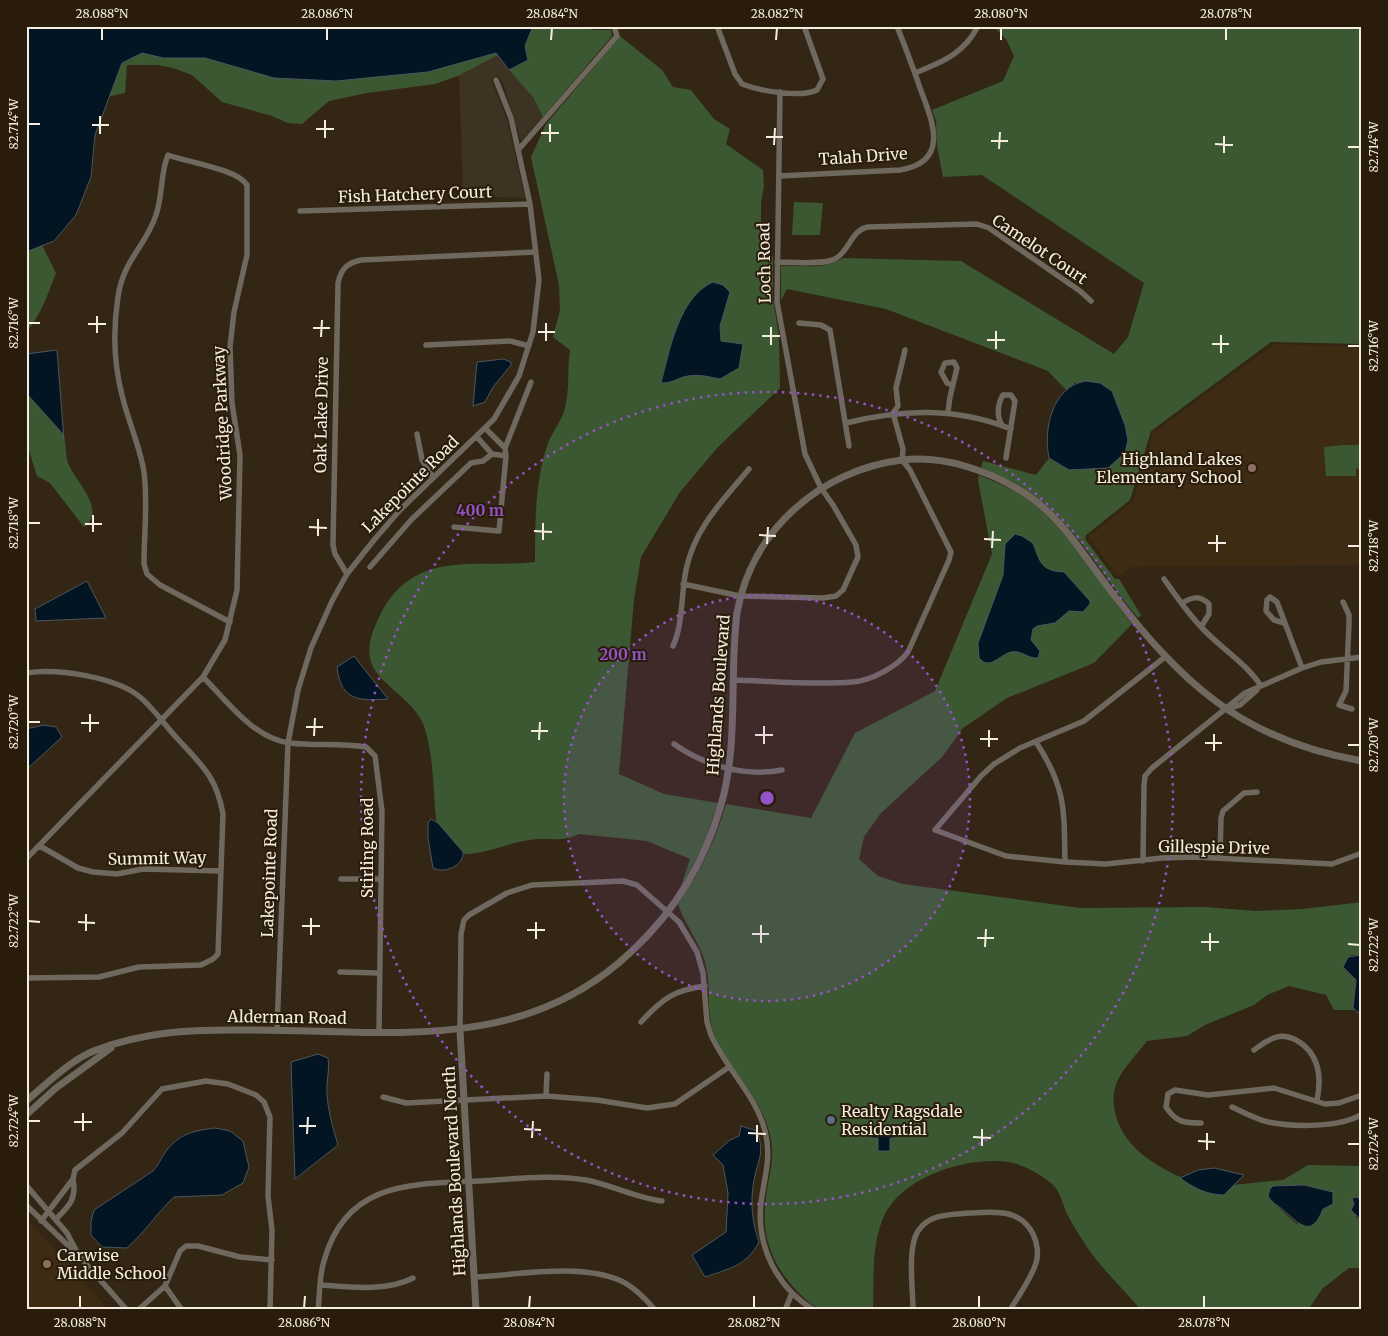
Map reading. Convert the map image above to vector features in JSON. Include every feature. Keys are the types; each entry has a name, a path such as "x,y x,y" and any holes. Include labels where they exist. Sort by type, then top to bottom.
{"street":[{"path":"519,149 617,36 614,26"},
{"path":"717,26 738,80 749,86 780,92 813,92 822,84 824,79 804,26"},
{"name":"Talah Drive","path":"779,176 900,170 912,168 927,158 934,142 932,121 898,26"},
{"path":"915,73 955,56 972,37 978,26"},
{"path":"496,80 511,118 519,149"},
{"name":"Loch Road","path":"683,584 740,596 823,598 836,596 843,590 856,562 856,545 834,505 821,488 806,454 777,299 780,92"},
{"name":"Lakepointe Road","path":"277,1029 288,743 298,690 308,654 320,625 347,574 400,510 486,429 511,391 530,346 538,300 536,252 530,204 519,149"},
{"name":"Woodridge Parkway","path":"26,859 161,718 203,677 225,640 230,622 237,590 240,455 232,403 230,347 234,312 246,255 248,194 243,179 232,173 168,156 163,167 159,207 155,218 143,242 131,258 120,285 115,349 117,370 122,396 144,473 144,564 147,574 160,586 230,622"},
{"name":"Fish Hatchery Court","path":"300,211 530,204"},
{"name":"Camelot Court","path":"777,262 832,260 841,255 858,231 868,227 977,224 989,228 1080,291 1091,302"},
{"name":"Oak Lake Drive","path":"347,574 339,563 333,545 338,283 340,273 346,266 361,260 536,252"},
{"path":"799,323 821,325 830,330 849,446"},
{"path":"426,345 510,341 530,346"},
{"path":"893,413 898,406 896,388 904,350"},
{"path":"454,528 499,531 506,456 505,448 531,382"},
{"path":"948,412 952,384"},
{"path":"1002,425 998,419 1000,400 1003,395 1011,395 1015,401 1006,458"},
{"path":"846,422 893,413 948,412 1002,425 1011,429"},
{"path":"733,680 854,682 900,663 912,644 951,552 910,470 902,460 903,449 893,413"},
{"path":"486,429 505,448"},
{"path":"417,434 422,460 433,478"},
{"path":"478,437 492,454 506,456"},
{"path":"370,567 411,520 470,464 483,461 492,454"},
{"name":"Highlands Boulevard","path":"460,1030 499,1023 529,1014 581,990 623,960 667,913 693,874 706,848 722,804 729,769 735,628 740,596 756,558 773,532 794,509 821,488 859,470 902,460 931,460 963,466 1006,482 1034,500 1070,537 1120,603 1165,657 1225,710 1289,742 1326,754 1362,761"},
{"path":"673,646 679,634 683,584 691,554 704,525 749,469"},
{"path":"1164,580 1201,627 1250,671 1261,686"},
{"path":"1182,603 1191,598 1198,598 1209,604 1209,614 1201,627"},
{"path":"1342,602 1349,615 1348,658 1346,691 1339,705 1352,709"},
{"path":"1284,623 1302,668"},
{"path":"1065,862 1062,794 1056,776 1036,742 1084,721 1165,657"},
{"path":"1143,861 1143,799 1146,776 1245,693 1302,668 1348,658 1362,657"},
{"path":"26,674 46,672 93,678 120,685 139,696 205,767 220,795 223,814 218,954 213,959 201,965 139,967 99,978 26,978"},
{"name":"Stirling Road","path":"203,677 254,727 267,736 288,743 366,747 375,756 382,811 378,1032"},
{"name":"Gillespie Drive","path":"1036,742 1020,748 994,764 981,776 935,830 1006,856 1065,862 1106,864 1162,858 1220,858 1332,864 1362,853"},
{"path":"674,744 685,752 729,769 763,773 782,770"},
{"path":"1220,858 1220,818 1223,810 1244,793 1257,792"},
{"name":"Summit Way","path":"40,846 78,868 93,872 117,874 143,870 221,871"},
{"path":"341,879 381,879"},
{"path":"460,1030 462,926 469,915 514,890 532,885 622,881 641,888 679,922 690,939 701,963 705,986 708,1029 714,1043 758,1111 765,1129 769,1160 761,1203 762,1234 773,1268 792,1293 814,1310"},
{"path":"340,972 379,973"},
{"path":"641,1022 659,1002 672,994 705,986"},
{"name":"Alderman Road","path":"26,1100 68,1066 94,1051 161,1032 277,1029 378,1032 460,1030"},
{"name":"Highlands Boulevard North","path":"460,1030 476,1310"},
{"path":"1254,1050 1268,1040 1284,1036 1306,1045 1312,1052 1318,1066 1320,1084 1317,1100"},
{"name":"Alderman Road","path":"26,1115 56,1088 116,1045"},
{"path":"383,1097 406,1103 546,1096 597,1100 647,1108 668,1106 686,1098 729,1067"},
{"path":"546,1074 546,1096"},
{"path":"41,1221 66,1190 73,1179 75,1170 122,1133 162,1089 206,1081 228,1084 248,1091 264,1102 270,1117 268,1196 272,1230 272,1260 270,1310"},
{"path":"1201,1123 1188,1123 1173,1118 1166,1107 1168,1094 1175,1090 1208,1095 1274,1088 1325,1104 1339,1103 1362,1096"},
{"path":"1232,1107 1267,1122 1284,1124 1340,1124 1362,1114"},
{"path":"318,1310 323,1262 334,1232 343,1219 365,1200 391,1188 468,1181 570,1178 611,1185 646,1199 662,1201"},
{"path":"56,1219 71,1205 75,1194 73,1179"},
{"path":"26,1185 67,1233 79,1256"},
{"path":"66,1190 75,1194"},
{"path":"26,1205 79,1256 127,1310"},
{"path":"913,1310 912,1249 919,1229 929,1219 945,1214 996,1212 1019,1217 1029,1226 1035,1238 1038,1251 1036,1263 1010,1310"},
{"path":"138,1310 165,1286 180,1252 186,1246 198,1246 240,1257 272,1260"},
{"path":"474,1277 593,1272 621,1281 643,1296 654,1310"},
{"path":"321,1285 353,1287 399,1285 413,1278"},
{"path":"165,1286 182,1310"},
{"path":"785,1310 792,1293"}],"shaded area":[{"path":"498,55 533,97 543,117 521,141 503,83 498,75 491,79 507,119 525,198 463,196 459,75"},
{"name":"Highland Lakes Elementary School","path":"1274,344 1362,347 1362,565 1131,567 1118,577 1088,537 1133,502 1153,433"},
{"name":"Carwise Middle School","path":"26,1217 109,1310 26,1310"}],"green space":[{"path":"533,26 581,26 594,30 611,30 612,36 543,117 533,97 509,70 528,60 525,46"},
{"path":"996,26 1362,26 1362,186 1360,189 1362,197 1362,344 1271,342 1151,431 1130,500 1086,535 1085,539 1115,579 1119,579 1141,615 1138,618 1070,529 1044,503 1022,487 981,468 983,461 1036,475 1049,458 1069,470 1128,440 1125,425 1076,382 1066,390 1048,371 886,309 787,289 781,300 781,266 822,266 837,262 843,258 961,261 1114,354 1128,337 1144,283 982,175 943,177 937,146 936,121 932,110 1003,81 1014,56 1006,39 996,29"},
{"path":"620,36 662,70 673,87 691,90 714,119 730,129 726,144 763,170 761,255 773,256 773,299 779,336 780,388 718,447 680,492 641,557 634,599 619,774 664,794 718,803 703,846 680,889 690,859 647,841 579,834 561,839 529,840 472,854 464,854 436,820 431,761 424,726 412,707 379,675 373,667 370,658 370,641 380,615 394,594 410,579 428,571 447,566 535,562 540,471 548,443 565,408 570,350 553,337 560,310 559,285 531,157 546,124","holes":["726,307 720,326 721,341 733,344 720,379 692,375 670,382 661,382 672,339"]},
{"path":"493,46 498,55 458,76 435,84 367,93 329,101 302,124 288,123 272,116 222,102 192,75 173,68 158,65 127,65 125,93 107,97 102,119 89,150 98,50"},
{"path":"794,202 823,203 820,235 792,235"},
{"path":"42,245 56,273 40,312 26,332 26,248"},
{"path":"26,393 50,417 64,436 68,463 91,504 90,520 84,527 50,483 37,476 26,441"},
{"path":"1362,445 1362,468 1356,469 1356,476 1326,476 1324,447"},
{"path":"979,475 1003,485 1039,508 1076,549 1132,624 1094,663 1007,698 963,728 942,757 880,814 864,837 859,859 878,876 903,884 1080,908 1204,907 1256,911 1303,909 1362,902 1362,955 1351,955 1344,969 1356,980 1354,1010 1334,1010 1326,995 1289,986 1267,995 1254,1005 1205,1025 1187,1036 1147,1041 1130,1061 1115,1086 1114,1103 1116,1116 1123,1132 1133,1146 1160,1167 1224,1195 1233,1185 1283,1180 1308,1165 1362,1166 1362,1200 1352,1198 1356,1217 1362,1221 1362,1268 1349,1268 1322,1289 1308,1310 1141,1310 1091,1253 1067,1214 1055,1187 1032,1170 1009,1162 974,1162 938,1172 906,1190 893,1202 884,1216 877,1239 874,1262 873,1310 831,1311 820,1309 810,1303 789,1282 771,1252 766,1230 765,1206 772,1158 771,1139 763,1115 751,1092 728,1060 715,1037 710,1019 705,962 678,904 706,856 726,804 811,818 855,733 935,691 992,554 978,480","holes":["1304,1185 1333,1192 1333,1204 1297,1224 1269,1199 1273,1186"]}],"water":[{"path":"26,26 533,26 525,46 528,60 509,70 496,53 428,72 336,81 274,78 205,58 163,58 142,53 122,63 95,135 91,177 76,215 54,241 26,252"},
{"path":"713,282 723,285 730,292 720,326 721,341 743,344 739,368 720,379 692,375 661,383 672,340 684,312 701,289"},
{"path":"57,350 64,440 63,434 26,393 26,354"},
{"path":"503,359 511,362 511,365 493,387 485,402 473,406 477,362"},
{"path":"1086,381 1100,383 1112,391 1125,425 1128,440 1125,453 1108,468 1069,470 1049,458 1047,435 1049,423 1052,411 1065,391 1074,385"},
{"path":"1015,534 1033,543 1042,564 1050,570 1064,572 1090,601 1090,604 1083,612 1069,611 1055,623 1037,626 1033,629 1031,640 1040,651 1038,658 1018,652 1011,652 991,663 987,663 979,658 978,643 1003,575 1005,544"},
{"path":"87,581 106,618 36,621 35,609"},
{"path":"354,656 388,699 360,699 347,693 339,678 337,667"},
{"path":"44,725 56,727 62,737 26,770 26,729"},
{"path":"431,819 438,823 463,852 460,861 452,868 437,870 433,868 428,838 428,823"},
{"path":"1362,955 1362,1010 1359,1013 1353,1008 1356,980 1343,967 1348,957"},
{"path":"318,1054 328,1058 328,1100 338,1145 295,1179 291,1062"},
{"path":"741,1126 757,1131 761,1151 753,1188 752,1204 753,1219 759,1242 743,1262 705,1277 692,1255 726,1232 728,1193 723,1165 713,1155 730,1140 739,1136"},
{"path":"215,1128 230,1131 243,1141 249,1167 243,1183 222,1195 174,1197 127,1248 102,1247 91,1235 91,1222 94,1210 153,1171 166,1151 177,1140 194,1132"},
{"path":"871,1128 896,1128 896,1138 890,1138 890,1151 878,1151 878,1138 871,1138"},
{"path":"1214,1168 1244,1175 1224,1195 1212,1194 1201,1190 1180,1178 1198,1170"},
{"path":"1304,1185 1333,1192 1333,1204 1323,1209 1314,1224 1309,1226 1299,1223 1272,1202 1268,1196 1273,1186"},
{"path":"1356,1197 1362,1200 1362,1221 1351,1210 1354,1204 1352,1198"}],"place":[{"name":"Highland Lakes Elementary School","path":"1252,468"},
{"name":"Realty Ragsdale Residential","path":"831,1120"},
{"name":"Carwise Middle School","path":"47,1264"}]}
